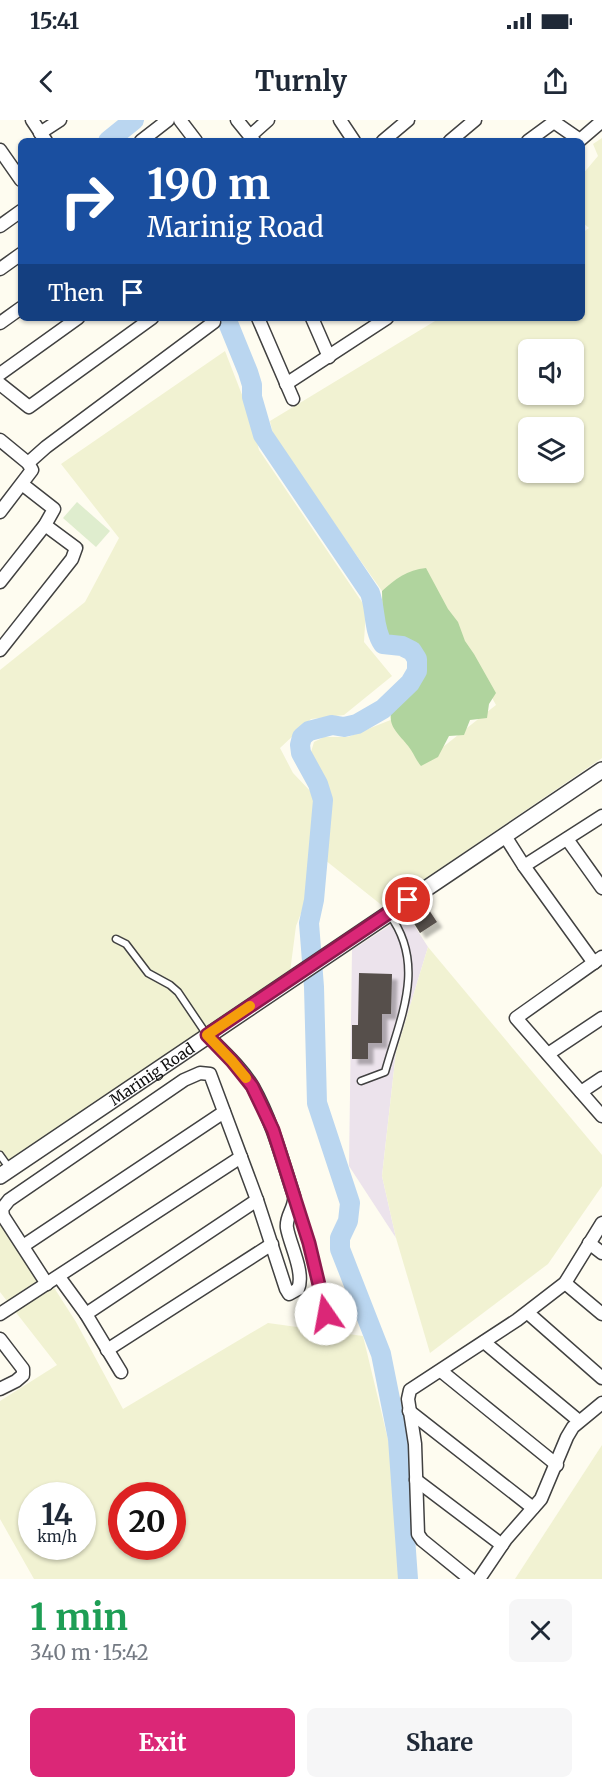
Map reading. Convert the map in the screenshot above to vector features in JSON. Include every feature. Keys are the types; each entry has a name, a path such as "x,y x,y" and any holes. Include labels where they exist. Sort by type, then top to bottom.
{"street":[{"path":"32,120 43,137 60,120"},
{"path":"145,138 168,120"},
{"path":"180,120 194,138"},
{"path":"237,120 251,138"},
{"path":"253,138 268,120"},
{"path":"340,120 352,138"},
{"path":"387,138 408,120"},
{"path":"454,138 475,120"},
{"path":"582,138 602,121"},
{"path":"532,138 554,122 577,138"},
{"path":"0,150 18,176"},
{"path":"0,225 18,213"},
{"path":"0,269 18,256"},
{"path":"0,323 18,310"},
{"path":"0,374 74,321"},
{"path":"0,384 29,407 148,321"},
{"path":"28,463 213,321"},
{"path":"259,321 293,399"},
{"path":"313,321 329,357"},
{"path":"286,384 383,321"},
{"path":"0,440 28,463 32,470 0,512"},
{"path":"0,582 45,525 54,509 22,484"},
{"path":"0,650 72,559 76,548 45,525"},
{"name":"Marinig Road","path":"5,1173 602,770"},
{"path":"524,866 602,816"},
{"path":"505,836 524,866 598,960 516,1018 602,1116"},
{"path":"567,839 602,888"},
{"path":"548,1054 602,1018"},
{"path":"47,1284 3,1215 2,1209 9,1200 184,1080 200,1072 210,1074 257,1200 286,1289 289,1293 293,1293 300,1284 297,1262 287,1226 288,1217 295,1202 273,1130 252,1086 207,1035"},
{"path":"581,1092 602,1078"},
{"path":"23,1246 224,1112"},
{"path":"0,1314 241,1157"},
{"path":"86,1314 257,1200"},
{"path":"470,1579 422,1540 418,1534 415,1444 408,1399 410,1390 528,1313 565,1283 602,1223"},
{"path":"590,1243 602,1253"},
{"path":"107,1350 272,1244"},
{"path":"59,1277 86,1314 121,1372"},
{"path":"565,1283 602,1314"},
{"path":"528,1313 602,1378"},
{"path":"0,1339 23,1369 23,1375 0,1389"},
{"path":"484,1342 579,1421"},
{"path":"441,1371 557,1465"},
{"path":"479,1579 502,1545 542,1499 567,1437 579,1421 602,1403"},
{"path":"409,1411 533,1508"},
{"path":"416,1480 502,1545"}],"lane":[{"path":"361,1081 385,1072 410,984 409,960 404,943 395,922 388,913"},
{"path":"116,939 126,944 148,973 178,992 207,1035"},
{"path":"0,1155 5,1173"},
{"path":"295,1202 312,1252 326,1314"}],"shaded area":[{"path":"407,914 428,947 396,1052 382,1176 396,1238 349,1166 352,950"}],"green space":[{"path":"602,138 602,758 384,907 325,860 328,797 311,752 314,742 324,737 348,737 393,719 424,762 496,705 423,573 382,591 274,439 270,421 435,321 585,321 585,231 589,228 585,225 585,171 598,156 593,144"},
{"path":"225,351 251,418 259,450 366,608 364,642 392,676 344,715 311,719 280,748 293,773 314,795 316,875 296,926 290,972 0,1171 0,670 85,602 119,538 61,464"},
{"path":"77,502 110,531 96,547 63,518"},
{"path":"426,568 496,693 489,704 487,718 470,720 464,735 449,736 438,757 421,766 394,729 391,713 396,705 412,694 421,682 424,670 422,653 416,643 383,635 382,591 402,576"},
{"path":"428,947 602,1155 602,1186 548,1264 430,1353 396,1238 382,1176 396,1052"},
{"path":"0,1203 76,1322 123,1409 268,1323 363,1336 390,1448 397,1516 400,1579 34,1579 23,1560 96,1560 96,1482 18,1482 18,1551 0,1519 0,1401 57,1365 0,1292"},
{"path":"602,1445 602,1579 515,1579"}],"building":[{"path":"427,907 437,922 420,933 410,917"},
{"path":"359,973 392,974 391,1014 382,1014 382,1043 368,1043 368,1059 352,1059 352,1025 358,1025"}],"waterway":[{"path":"112,138 134,120"},
{"path":"227,321 248,372 252,385 252,397 263,435 370,593 378,632 383,644 402,646 412,651 417,659 417,671 410,683 383,709 357,724 344,727 332,725 309,731 302,737 300,745 301,753 318,784 323,800 314,900 309,923 314,987 317,1103 350,1203 348,1221 340,1238 340,1249 381,1354 398,1439 408,1579"}],"slow traffic":[{"path":"246,1078 207,1035 250,1006"}],"route":[{"path":"326,1314 322,1289 309,1243 273,1130 252,1086 207,1035 408,900"}]}
